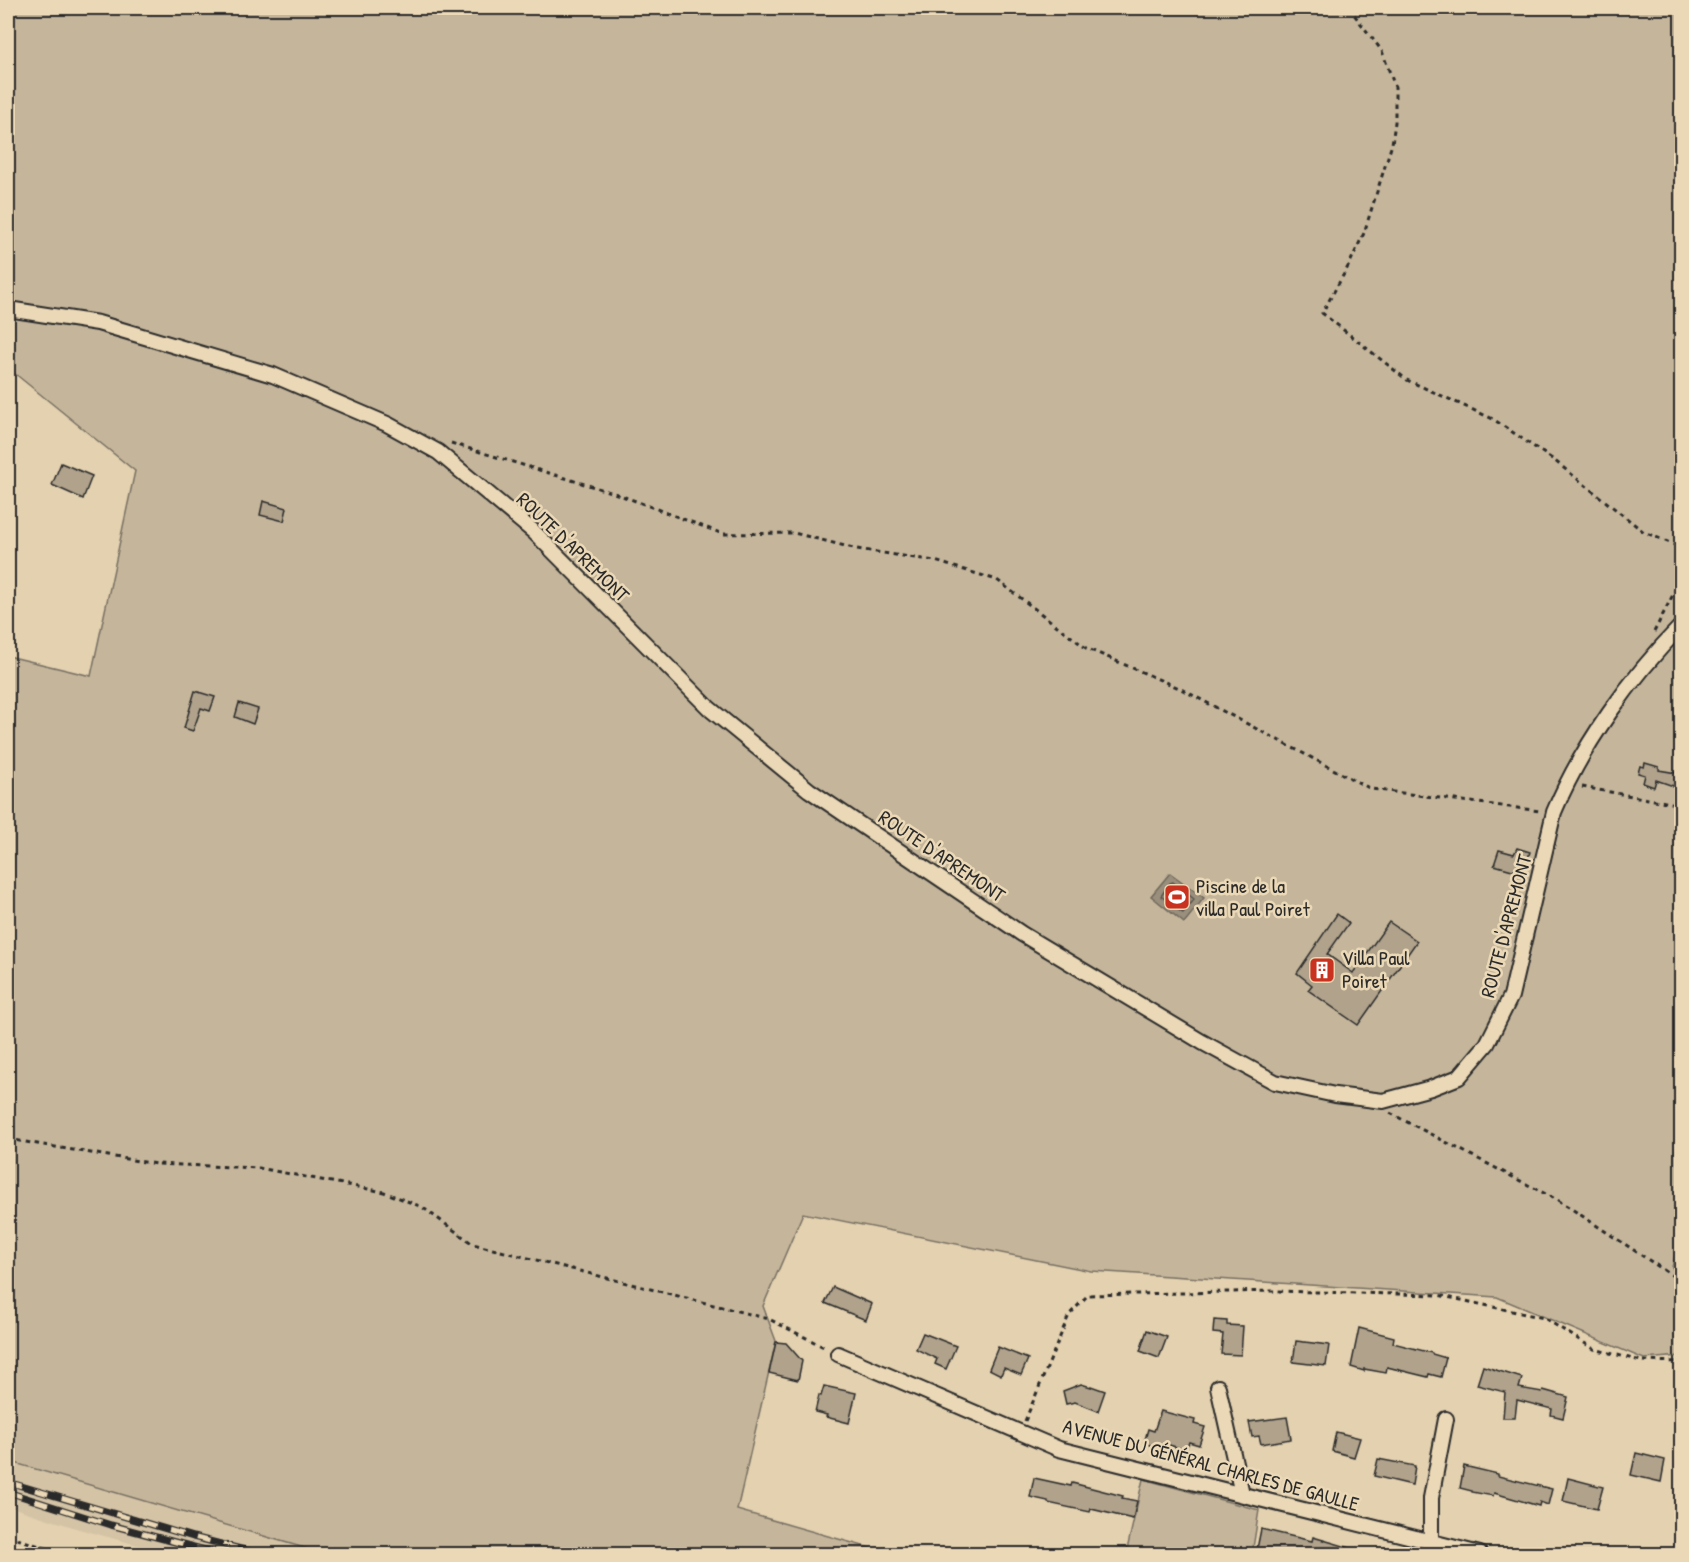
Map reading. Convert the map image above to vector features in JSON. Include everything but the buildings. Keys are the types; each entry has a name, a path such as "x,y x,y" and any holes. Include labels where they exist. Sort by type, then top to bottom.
{"street":[{"name":"ROUTE D'APREMONT","path":"8,309 98,323 273,375 387,424 438,452 533,531 710,709 819,797 1022,934 1202,1042 1275,1082 1335,1095 1383,1101 1431,1088 1459,1077 1487,1044 1511,996 1554,812 1566,784 1601,724 1658,649 1682,625"},
{"name":"AVENUE DU GÉNÉRAL CHARLES DE GAULLE","path":"838,1354 1059,1449 1480,1554"},
{"path":"1218,1387 1242,1494"},
{"path":"1431,1542 1431,1498 1446,1419"}],"path":[{"path":"1349,8 1382,51 1395,87 1395,122 1392,144 1364,233 1322,313 1407,380 1493,420 1555,461 1644,532 1682,548"},
{"path":"447,442 617,494 723,534 794,533 857,549 935,561 997,580 1086,648 1179,688 1371,789 1554,812"},
{"path":"1566,784 1682,805"},
{"path":"1383,1101 1390,1114 1560,1202 1682,1282"},
{"path":"8,1139 156,1164 260,1168 384,1192 422,1208 473,1244 770,1319 838,1354"},
{"path":"1021,1431 1069,1315 1088,1295 1275,1291 1438,1295 1544,1318 1594,1349 1641,1361 1682,1362"},
{"path":"8,1536 65,1554"}],"shaded area":[{"path":"8,8 1681,8 1682,1229 1672,1267 1681,1280 1681,1356 1644,1359 1497,1297 1091,1271 803,1213 763,1306 776,1341 737,1510 891,1554 325,1554 8,1461 8,656 91,676 135,471 8,368"},
{"path":"8,1461 325,1554 170,1554 79,1529 8,1506"},
{"path":"1143,1479 1259,1510 1252,1554 1126,1554"}],"water":[{"name":"Piscine de la villa Paul Poiret","path":"1170,873 1204,898 1184,923 1151,896"}],"railway":[{"path":"8,1482 193,1537 261,1554"},
{"path":"8,1492 111,1525 220,1554"}],"place":[{"name":"Piscine de la villa Paul Poiret","path":"1177,897"},
{"name":"Villa Paul Poiret","path":"1322,970"}]}
